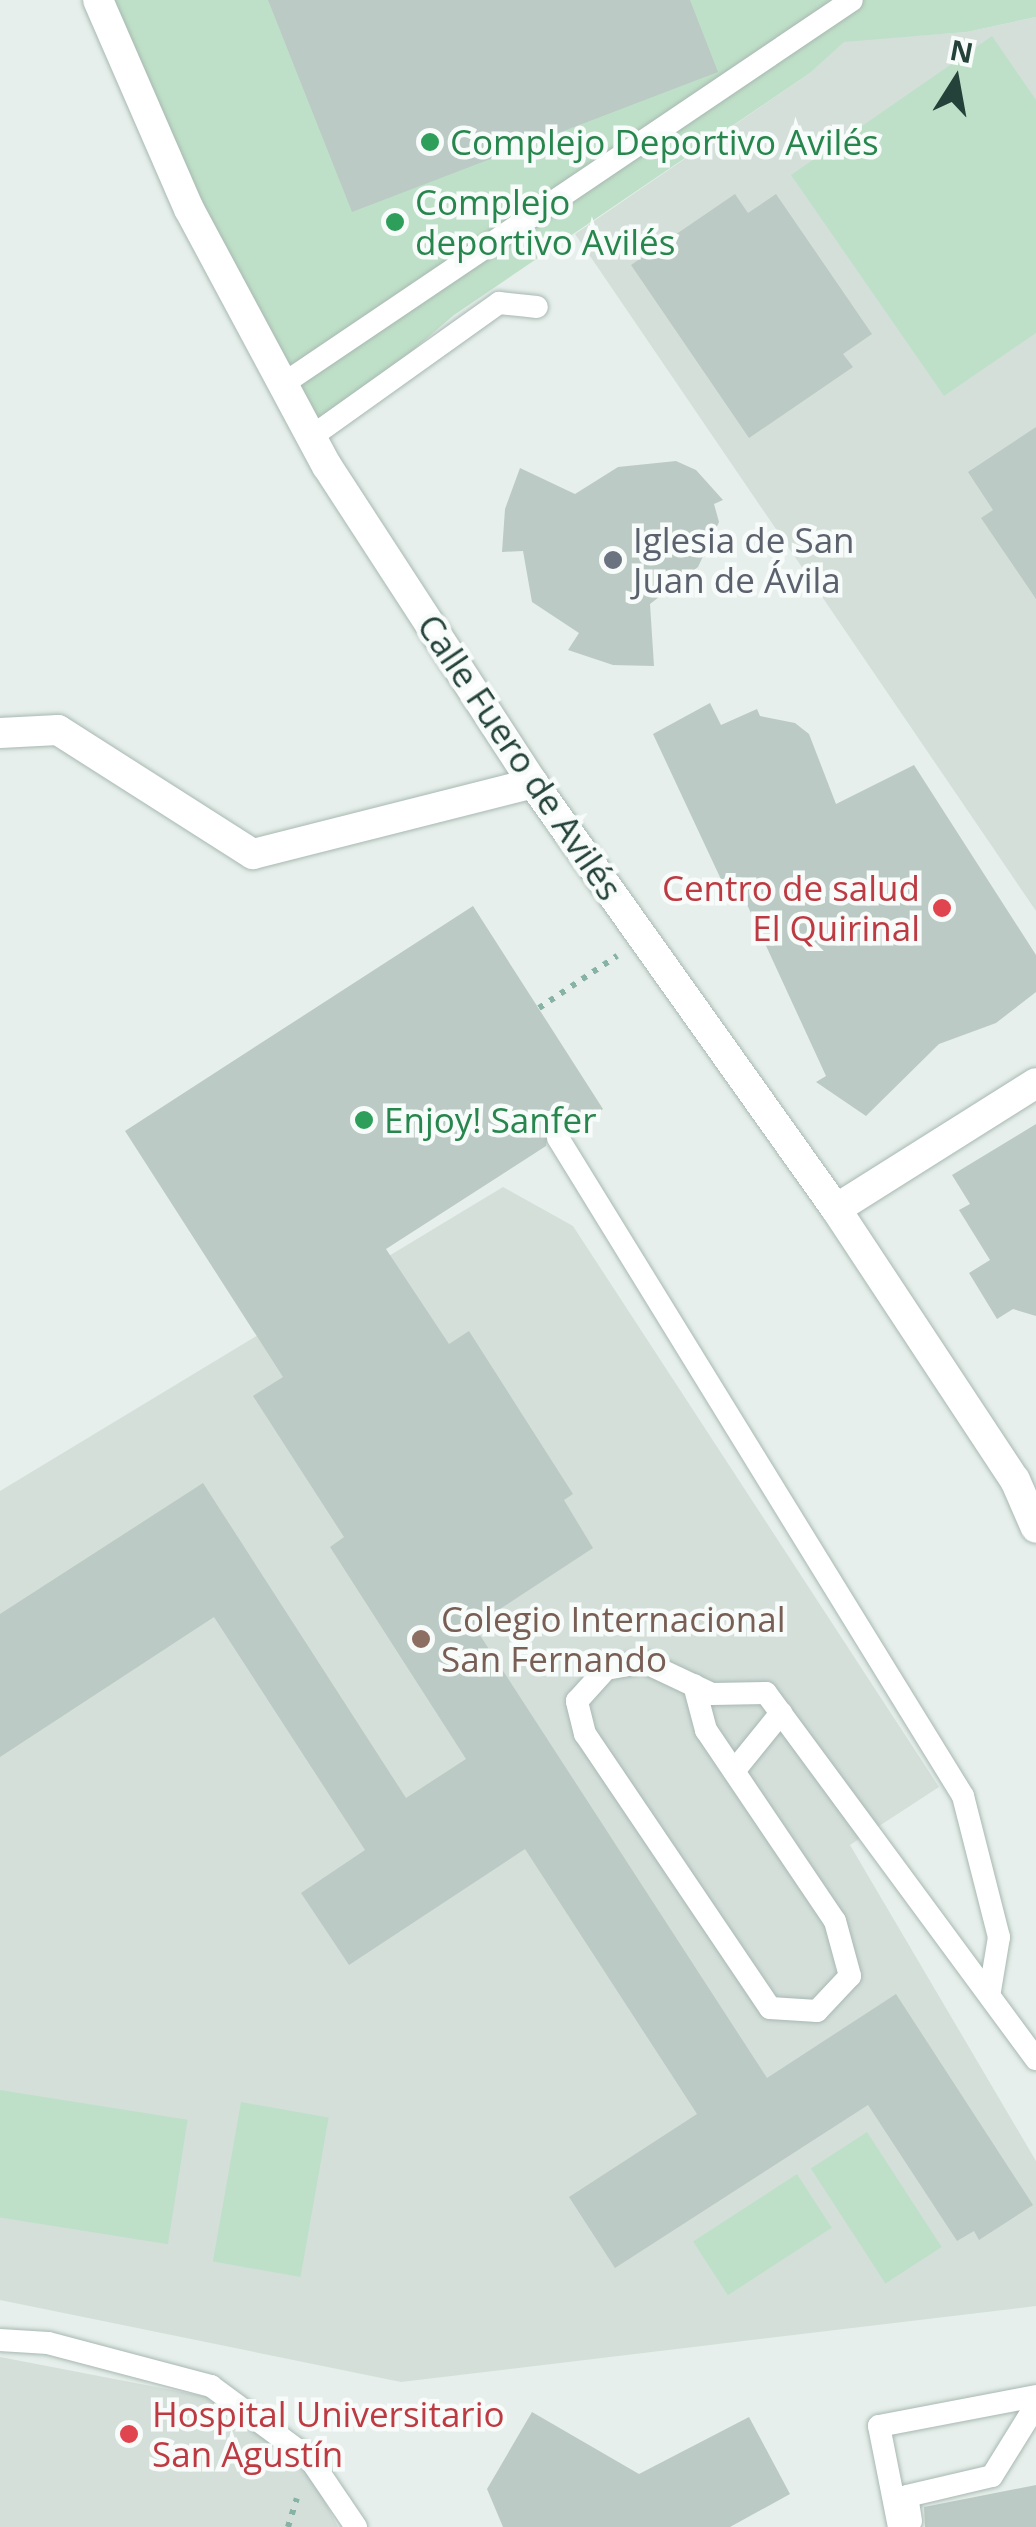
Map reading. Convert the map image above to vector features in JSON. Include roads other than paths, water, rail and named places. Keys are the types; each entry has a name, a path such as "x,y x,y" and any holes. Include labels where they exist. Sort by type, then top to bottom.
{"street":[{"name":"Calle Fuero de Avilés","path":"98,0 189,209 311,437 533,784 836,1208 1014,1480 1036,1528"},
{"path":"0,733 58,730 253,854 533,784"},
{"path":"836,1208 1036,1083"}],"lane":[{"path":"283,384 852,0"},
{"path":"311,437 498,303 537,307"},
{"path":"558,1138 963,1796 999,1937 990,1991"},
{"path":"694,1686 706,1730 835,1921 850,1976 817,2012 770,2008 585,1734 578,1701 606,1669 644,1662 712,1694 766,1693 1036,2058"},
{"path":"734,1772 782,1713"},
{"path":"0,2340 48,2343 211,2386 310,2459 356,2527"},
{"path":"899,2527 879,2426 1036,2396"},
{"path":"912,2527 907,2496 992,2476 1036,2405"}],"place":[{"name":"Complejo Deportivo Avilés","path":"430,142"},
{"name":"Complejo deportivo Avilés","path":"395,222"},
{"name":"Iglesia de San Juan de Ávila","path":"613,560"},
{"name":"Centro de salud El Quirinal","path":"942,908"},
{"name":"Enjoy! Sanfer","path":"364,1120"},
{"name":"Colegio Internacional San Fernando","path":"421,1639"},
{"name":"Hospital Universitario San Agustín","path":"129,2434"}]}
